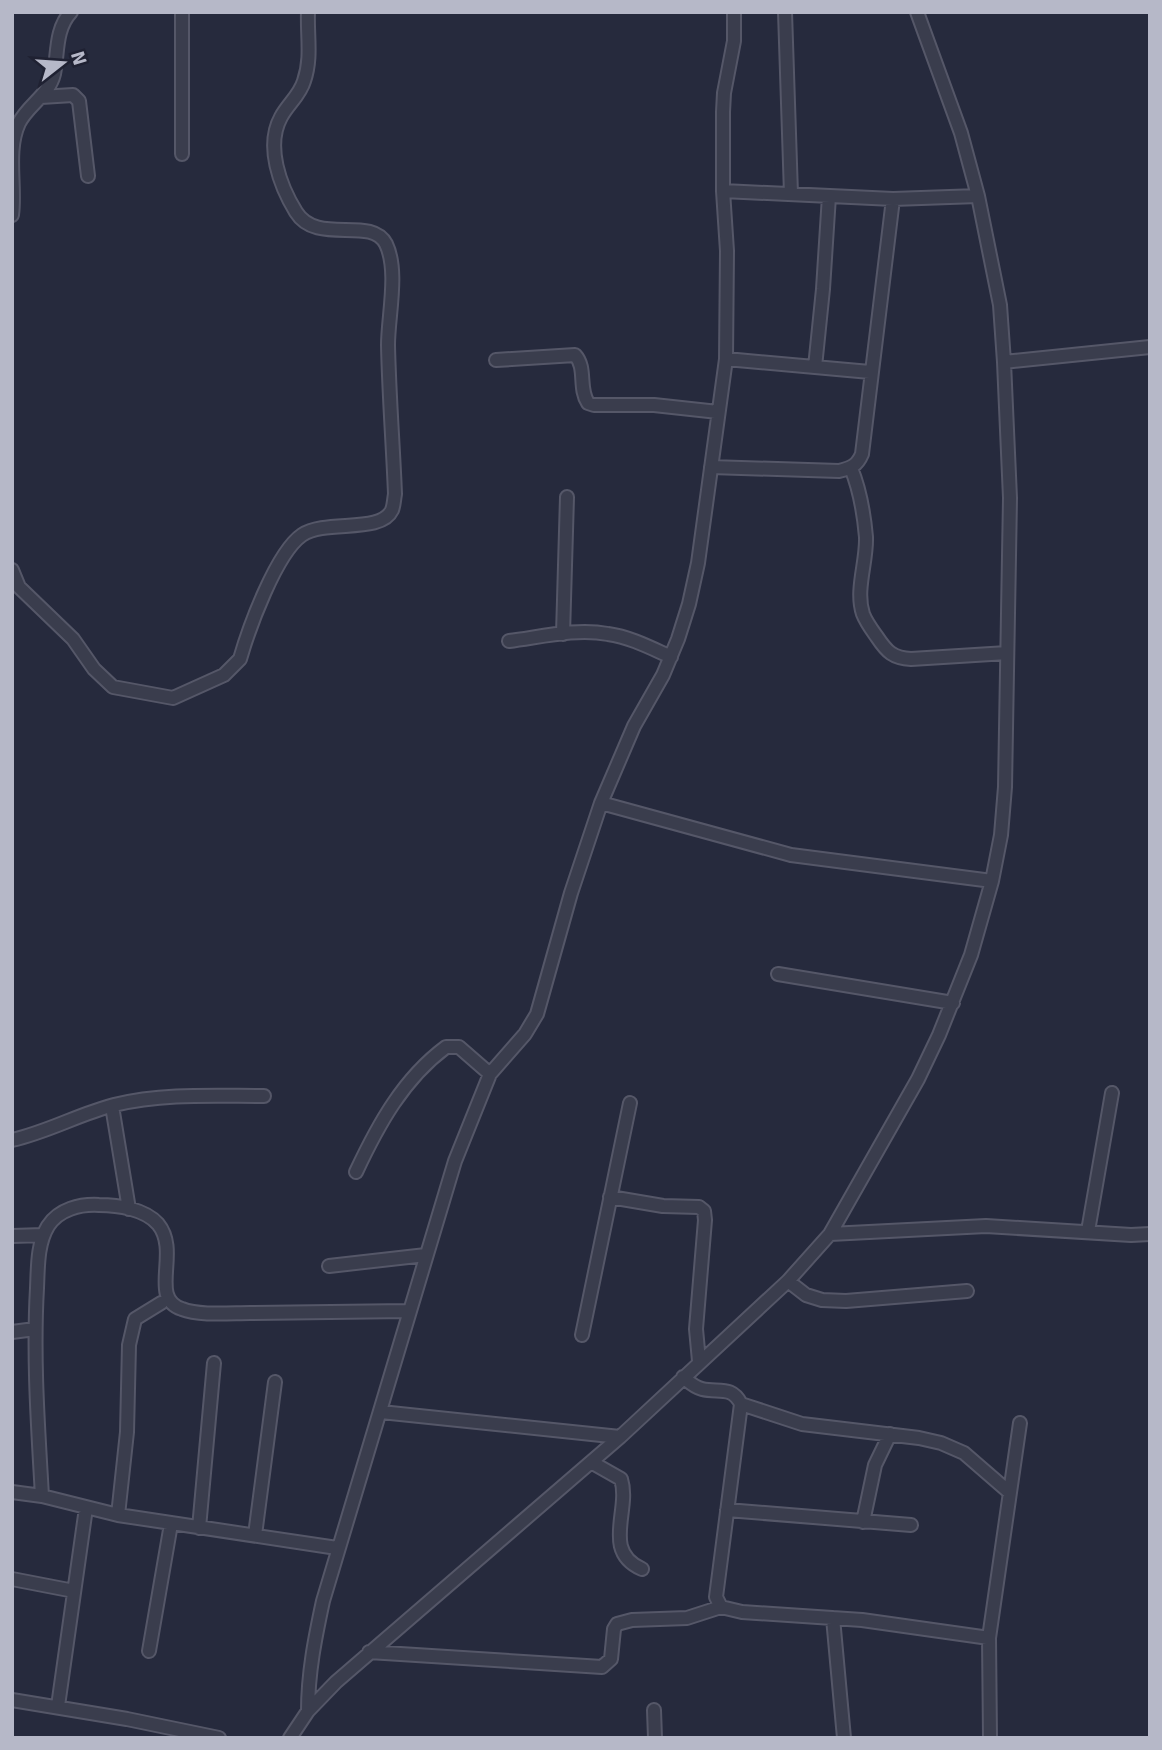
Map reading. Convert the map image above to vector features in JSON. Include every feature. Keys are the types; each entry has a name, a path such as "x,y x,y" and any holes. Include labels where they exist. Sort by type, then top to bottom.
{"street":[{"path":"12,215 14,141 27,110 49,87 59,34 71,12"},
{"path":"182,12 182,154"},
{"path":"12,570 19,587 73,639 103,679 113,687 173,698 225,675 233,668 240,659 273,575 290,547 302,536 326,526 372,524 383,520 391,511 395,494 388,344 392,286 389,252 380,237 372,233 318,229 304,223 280,179 274,150 280,119 299,94 309,63 308,12"},
{"path":"308,1711 313,1646 337,1548 381,1412 455,1161 490,1074 525,1034 537,1014 571,893 601,803 634,726 671,657 690,604 726,359 724,93 734,41 734,12"},
{"path":"785,12 790,194"},
{"path":"290,1738 308,1711 369,1652 454,1582 620,1437 788,1281 830,1234 912,1089 953,1003 971,955 992,881 1001,835 1005,786 1010,498 1004,362 1000,305 978,196 961,133 917,12"},
{"path":"41,97 68,94 79,101 89,176"},
{"path":"723,191 893,199 978,196"},
{"path":"815,367 829,196"},
{"path":"710,467 839,471 858,463 862,454 893,199"},
{"path":"1004,362 1150,347"},
{"path":"496,360 575,355 581,363 583,391 588,403 676,406 719,412"},
{"path":"726,359 870,372"},
{"path":"850,468 857,483 866,538 861,599 863,614 888,653 898,658 911,659 1007,653"},
{"path":"563,634 567,497"},
{"path":"509,641 563,634 608,634 634,641 671,657"},
{"path":"601,803 791,855 992,881"},
{"path":"778,974 953,1003"},
{"path":"356,1172 389,1107 400,1092 446,1047 458,1047 490,1074"},
{"path":"1088,1231 1112,1093"},
{"path":"12,1140 111,1106 143,1099 179,1096 264,1096"},
{"path":"582,1335 629,1103"},
{"path":"111,1106 129,1209"},
{"path":"610,1197 663,1206 699,1207 704,1211 696,1329 699,1361"},
{"path":"42,1496 35,1329 38,1259 43,1235 49,1224 61,1213 77,1206 96,1205 129,1209 156,1222 166,1235 169,1250 164,1283 166,1295 172,1305 183,1310 226,1313 410,1311"},
{"path":"830,1234 986,1226 1150,1234"},
{"path":"12,1236 43,1235"},
{"path":"329,1266 426,1255"},
{"path":"788,1281 806,1295 822,1300 846,1301 967,1291"},
{"path":"118,1515 127,1432 129,1345 135,1319 161,1303"},
{"path":"12,1332 35,1329"},
{"path":"199,1528 214,1363"},
{"path":"683,1377 704,1390 729,1391 737,1396 741,1404 716,1597 721,1607"},
{"path":"255,1535 275,1382"},
{"path":"741,1404 802,1424 930,1440 964,1452 1009,1492"},
{"path":"381,1412 620,1437"},
{"path":"990,1738 989,1638 1020,1423"},
{"path":"863,1521 875,1465 890,1434"},
{"path":"591,1462 621,1479 623,1490 620,1543 629,1561 642,1569"},
{"path":"12,1492 42,1496 118,1515 337,1548"},
{"path":"58,1706 86,1508"},
{"path":"727,1510 911,1525"},
{"path":"149,1651 172,1524"},
{"path":"12,1580 74,1591"},
{"path":"369,1652 602,1667 611,1659 617,1623 687,1618 721,1607 742,1612 912,1626 989,1638"},
{"path":"833,1618 844,1738"},
{"path":"12,1700 58,1706 219,1738"},
{"path":"653,1710 654,1738"}]}
